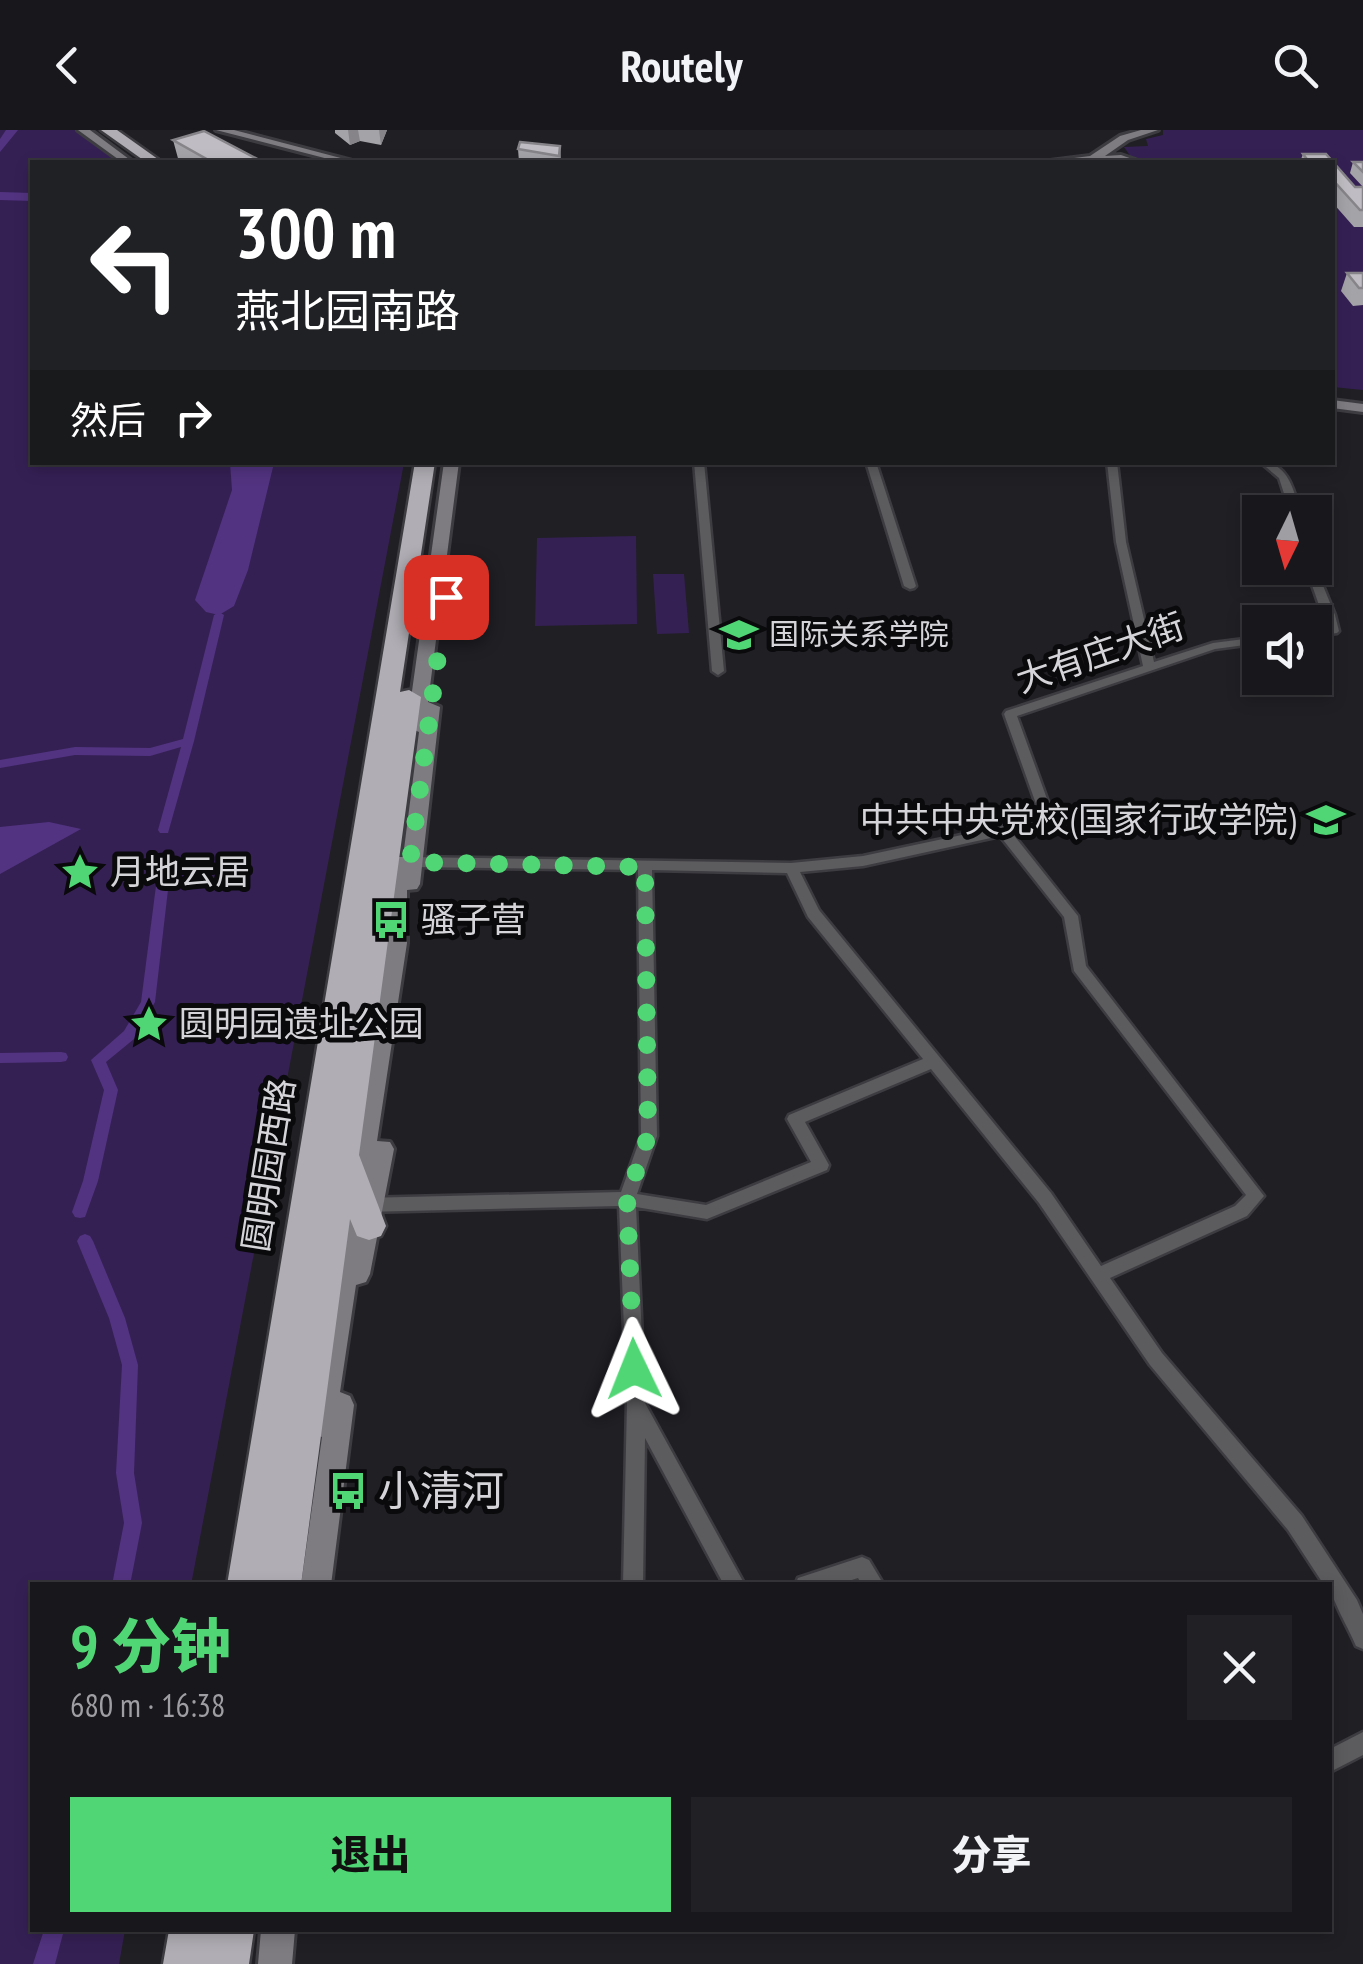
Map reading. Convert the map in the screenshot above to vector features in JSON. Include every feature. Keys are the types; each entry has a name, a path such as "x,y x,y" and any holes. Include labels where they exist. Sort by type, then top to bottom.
{"highway":[{"path":"96,130 136,160"},
{"path":"108,130 152,160"},
{"name":"圆明园西路","path":"281,1582 344,1152 426,518 425,465"},
{"path":"426,518 441,465"},
{"name":"圆明园西路","path":"248,1582 426,518"},
{"path":"344,1152 363,1208"},
{"path":"186,1964 192,1932"},
{"path":"226,1964 231,1932"}],"street":[{"path":"83,130 125,160"},
{"path":"1094,158 1110,145 1153,130"},
{"path":"215,131 363,160"},
{"path":"215,131 319,160"},
{"path":"306,148 315,132"},
{"path":"1110,145 1122,158"},
{"path":"306,148 345,160"},
{"path":"1070,160 1129,160"},
{"path":"1335,400 1363,404"},
{"path":"316,1582 396,942 396,872 452,465"},
{"path":"299,1582 410,936 410,862 464,465"},
{"path":"699,465 718,671"},
{"path":"872,465 910,586"},
{"path":"1112,465 1121,542 1149,668"},
{"path":"1269,465 1284,476 1290,495"},
{"name":"大有庄大街","path":"1003,831 1048,821 1010,714 1212,646 1242,642"},
{"path":"410,862 792,868 863,861 1003,831 1071,916 1079,967 1256,1196 1241,1211 1098,1274"},
{"path":"633,1582 636,1404 627,1199 648,1136 645,867"},
{"path":"792,868 813,912 1045,1198 1156,1358 1295,1523 1350,1606 1363,1639"},
{"path":"363,1208 627,1199 707,1212 821,1165 795,1119 934,1061"},
{"path":"636,1404 733,1582"},
{"path":"814,1582 862,1567 872,1582"},
{"path":"1332,1760 1363,1742"},
{"path":"247,1964 251,1932"},
{"path":"275,1964 278,1932"}],"shaded area":[{"name":"圆明园遗址公园","path":"0,130 80,130 121,160 30,160 30,465 404,465 192,1582 30,1582 30,1932 125,1932 119,1964 0,1964"},
{"path":"1163,130 1363,130 1363,390 1335,387 1335,160 1150,160 1131,157 1124,147 1148,146 1146,139 1163,135"},
{"path":"230,465 274,465 248,570 234,606 219,615 206,612 195,600 232,490"},
{"path":"636,536 637,624 535,626 537,538"},
{"path":"653,574 684,574 689,633 657,634"},
{"path":"49,822 81,829 0,874 0,827"}],"building":[{"path":"204,131 259,160 208,160 173,140"},
{"path":"520,142 560,146 559,156 518,149"},
{"path":"1303,154 1326,154 1331,160 1308,160"},
{"path":"1335,164 1355,187 1363,187 1360,210 1335,182"},
{"path":"1347,273 1363,273 1363,288 1359,288"}],"waterway":[{"path":"0,148 12,130"},
{"path":"0,196 30,197"},
{"path":"188,741 219,615"},
{"path":"0,764 75,751 150,752 188,741"},
{"path":"164,830 188,741"},
{"path":"80,1212 111,1090 98,1060 129,1035 148,1002 166,855"},
{"path":"0,1058 61,1057"},
{"path":"85,1241 117,1318 130,1365 125,1473 133,1523 122,1582"},
{"path":"44,1964 53,1932"}],"place":[{"name":"国际关系学院","path":"739,635"},
{"name":"中共中央党校(国家行政学院)","path":"1326,820"},
{"name":"月地云居","path":"80,872"},
{"name":"骚子营","path":"391,920"},
{"name":"圆明园遗址公园","path":"149,1024"},
{"name":"小清河","path":"348,1491"}],"route":[{"path":"446,597 410,862 645,867 648,1136 627,1199 634,1369"}]}
